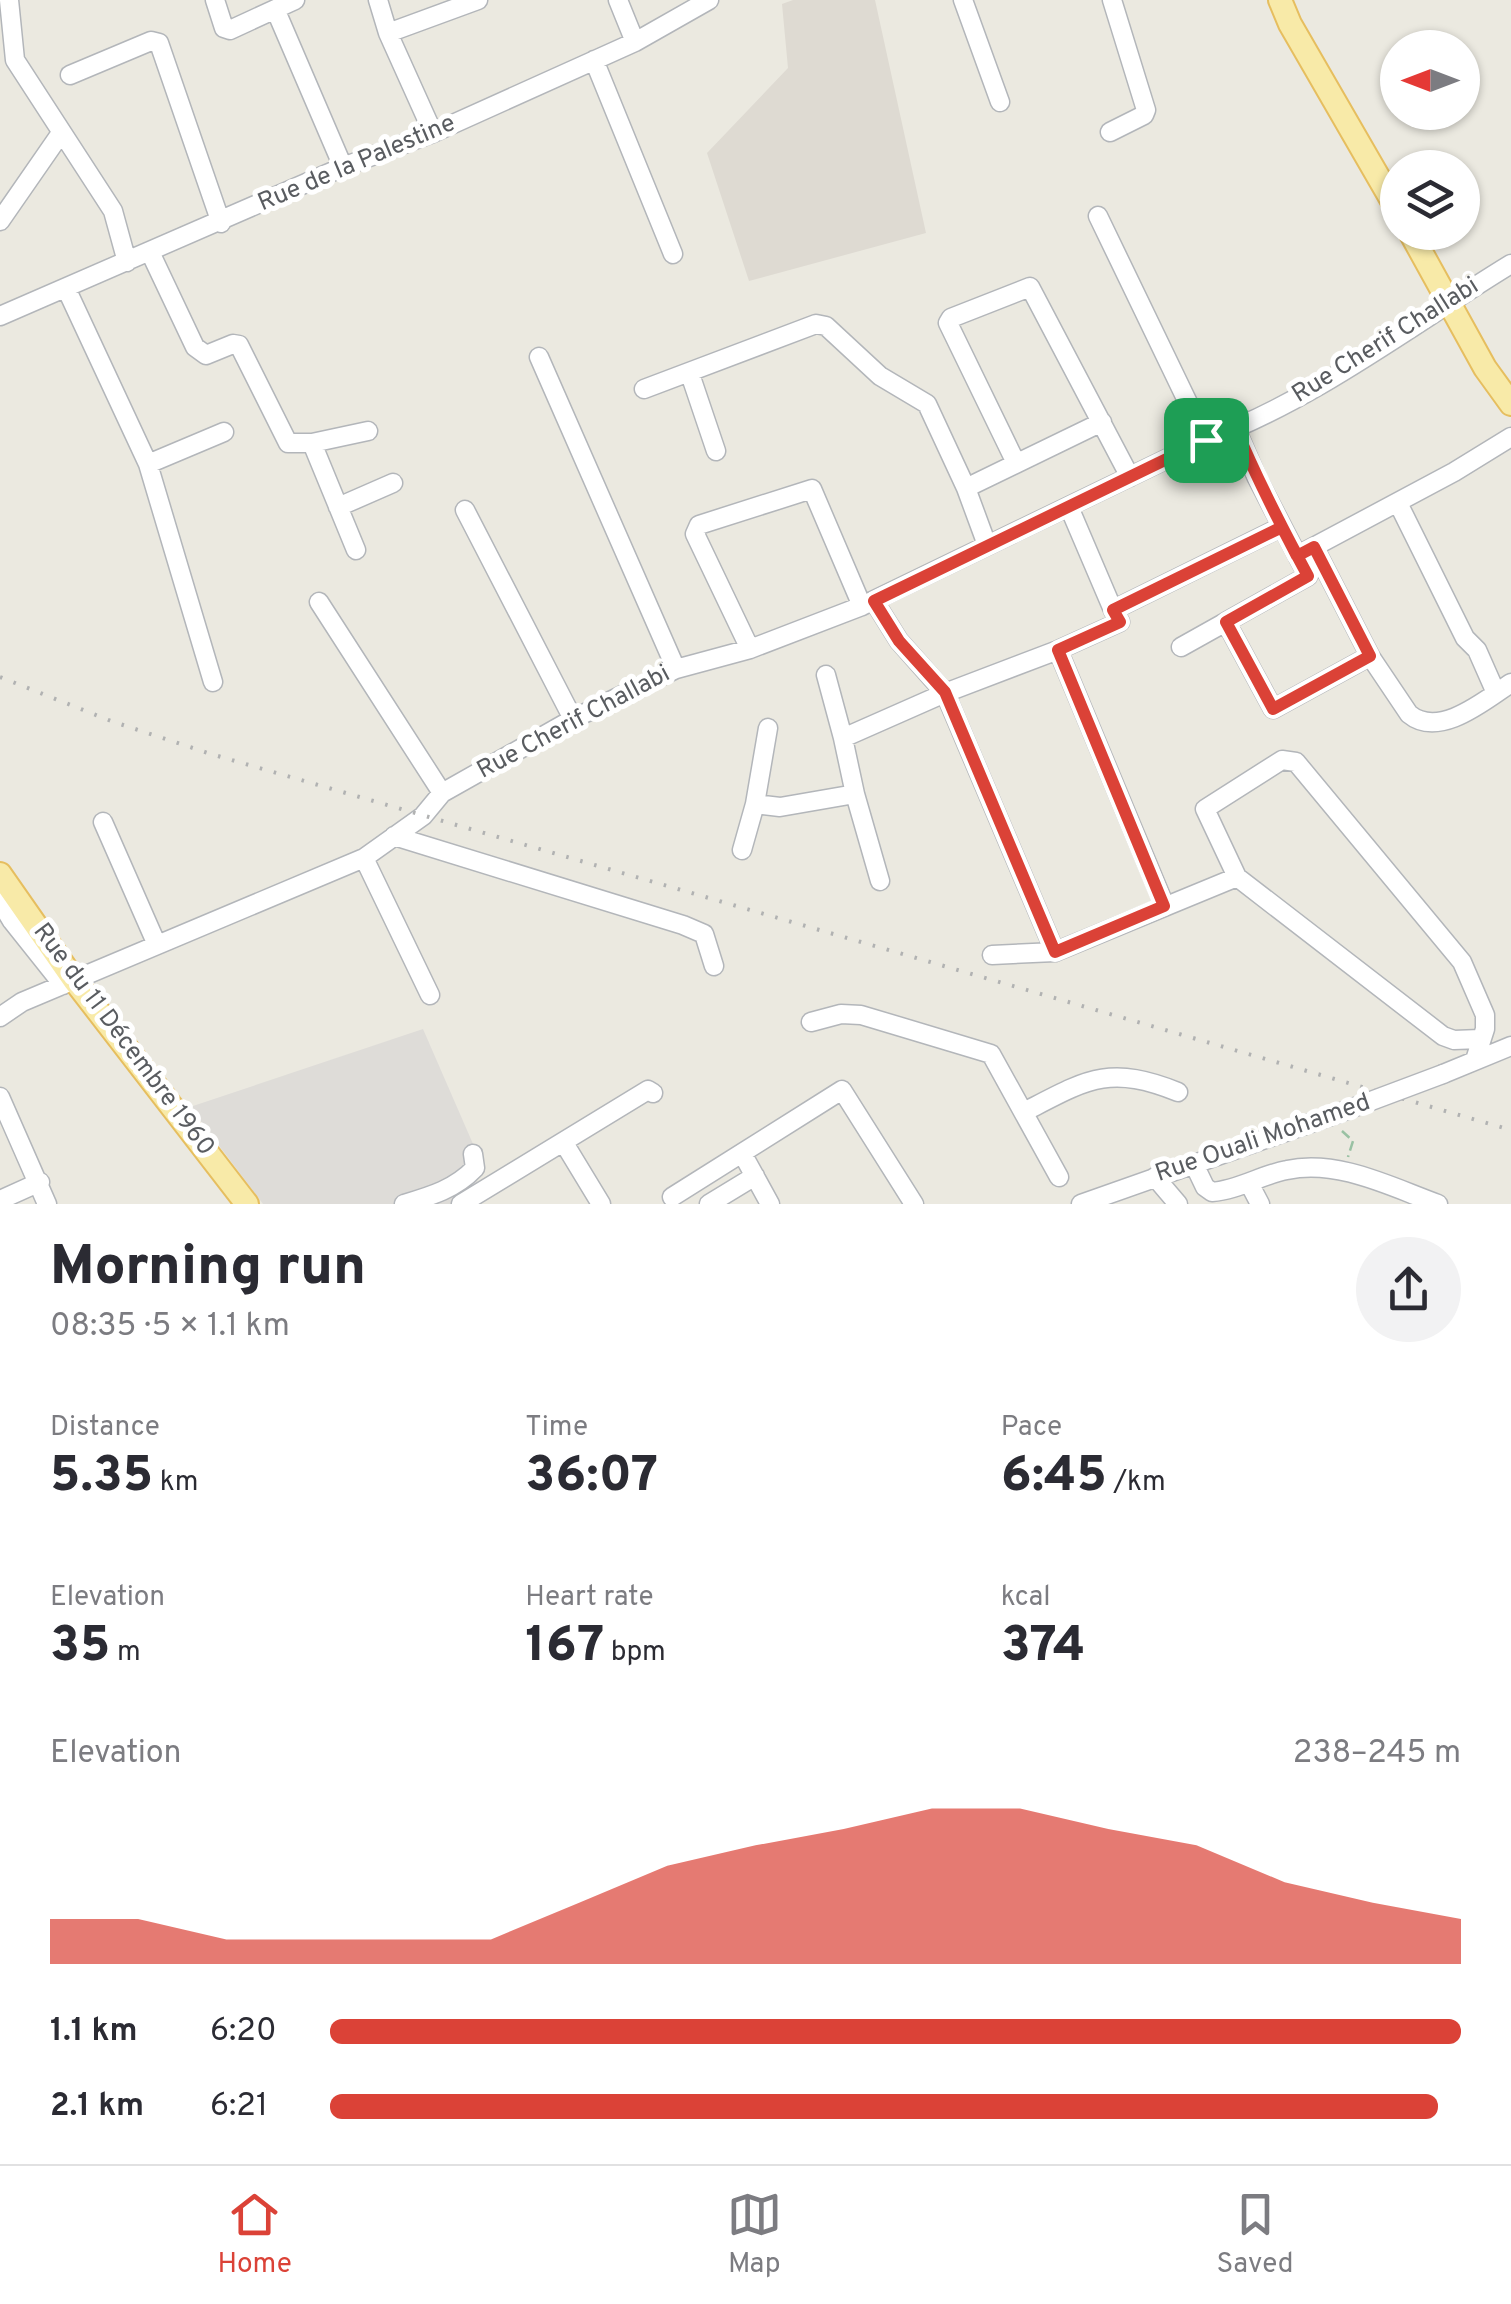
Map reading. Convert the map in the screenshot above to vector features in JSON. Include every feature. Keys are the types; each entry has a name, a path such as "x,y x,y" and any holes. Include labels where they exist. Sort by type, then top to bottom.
{"main road":[{"path":"1280,0 1380,180"},
{"path":"1420,250 1485,368 1511,404"},
{"name":"Rue du 11 Décembre 1960","path":"0,874 54,952 69,982 248,1204"}],"street":[{"path":"9,0 8,62 112,211 127,262"},
{"path":"214,0 226,30 296,0"},
{"path":"378,0 388,33 433,133"},
{"path":"388,33 478,0"},
{"path":"618,0 635,42"},
{"name":"Rue de la Palestine","path":"0,316 343,167 433,133 635,42 687,5 709,0"},
{"path":"963,0 1000,102"},
{"path":"1110,132 1144,115 1146,110 1112,0"},
{"path":"276,11 343,167"},
{"path":"70,75 151,41 159,43 221,223"},
{"path":"594,60 673,254"},
{"path":"0,221 61,133"},
{"path":"1098,216 1206,440"},
{"path":"150,252 194,347 206,355 233,344 239,346 288,443 312,443 368,431"},
{"name":"Rue Cherif Challabi","path":"0,1016 22,1002 364,858 423,816 442,793 573,720 676,669 750,649 868,604 1236,429 1333,378 1511,264"},
{"path":"1016,463 949,326 951,318 1024,287 1034,288 1130,477"},
{"path":"66,288 148,464 213,682"},
{"path":"644,389 816,324 826,326 880,376 927,404 987,545"},
{"path":"539,358 676,669"},
{"path":"690,374 716,450"},
{"path":"966,488 1102,422"},
{"path":"1236,429 1282,527 1306,552 1409,714 1428,725 1442,723 1504,688 1465,638 1398,502"},
{"path":"148,464 224,432"},
{"path":"1306,552 1511,437"},
{"path":"312,443 356,550"},
{"path":"338,507 393,483"},
{"path":"750,649 695,534 698,525 812,489 868,604 945,692 1055,952"},
{"path":"842,738 1120,622 1069,507"},
{"path":"465,510 573,720"},
{"path":"1113,610 1282,527"},
{"path":"1182,647 1308,576 1306,552"},
{"path":"319,602 442,793"},
{"path":"1226,622 1273,709 1370,656"},
{"path":"1058,650 1164,906"},
{"path":"826,674 880,881"},
{"path":"742,850 755,804 768,728"},
{"path":"1475,1060 1480,1040 1485,1014 1462,962 1296,762 1282,760 1204,809 1237,877 1443,1036 1480,1040"},
{"path":"755,804 780,808 855,794"},
{"path":"103,822 157,945"},
{"path":"394,836 683,925 704,934 714,966"},
{"path":"364,858 430,995"},
{"path":"992,955 1055,952 1237,877"},
{"path":"0,901 6,922 69,982"},
{"path":"811,1022 841,1014 861,1015 992,1054 1059,1177"},
{"name":"Rue Ouali Mohamed","path":"1082,1204 1194,1164 1338,1120 1511,1046"},
{"path":"1024,1112 1076,1086 1107,1076 1155,1082 1178,1092"},
{"path":"462,1204 648,1090 653,1093"},
{"path":"672,1198 842,1090 914,1204"},
{"path":"0,1097 48,1204"},
{"path":"564,1143 601,1204"},
{"path":"742,1152 770,1204"},
{"path":"404,1204 445,1191 465,1179 476,1168 473,1154"},
{"path":"1194,1164 1205,1187 1212,1192 1305,1167 1342,1170 1438,1204"},
{"path":"709,1204 755,1176"},
{"path":"1155,1177 1178,1204"},
{"path":"0,1200 40,1182"},
{"path":"1249,1183 1260,1204"}],"path":[{"path":"1338,1120 1352,1140 1342,1170"}],"shaded area":[{"path":"793,0 875,0 926,233 749,281 707,153 788,68 782,4"},
{"path":"423,1029 480,1160 476,1192 457,1204 263,1204 190,1107"}],"railway":[{"path":"0,677 111,721 211,754 1511,1130"}],"route":[{"path":"1206,440 874,601 899,641 945,692 1055,952 1164,906 1058,650 1120,622 1113,610 1282,527 1297,556 1314,547 1370,656 1273,709 1226,622 1308,576 1282,527 1257,478 1236,429 1206,440"}]}
